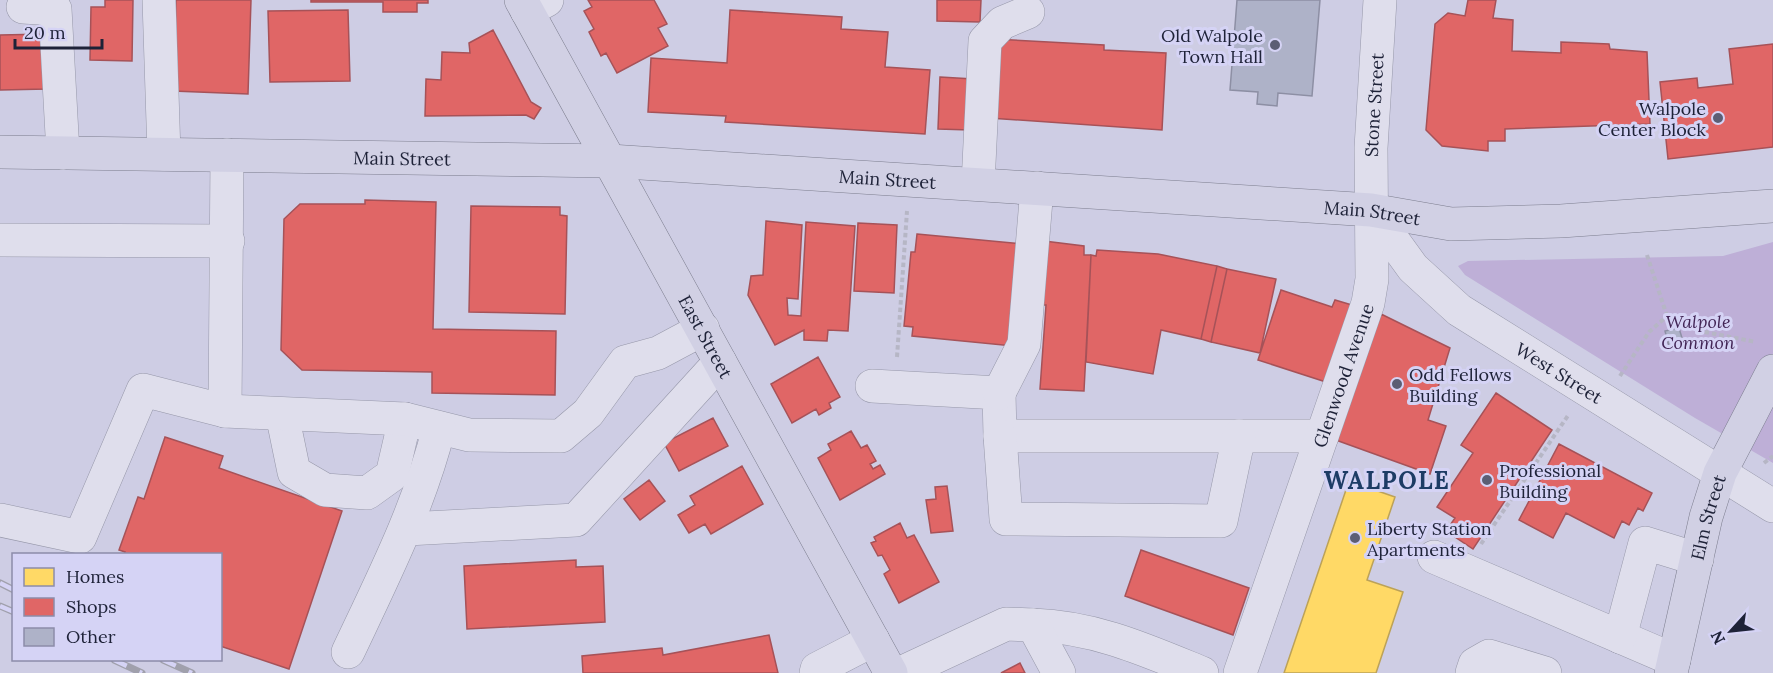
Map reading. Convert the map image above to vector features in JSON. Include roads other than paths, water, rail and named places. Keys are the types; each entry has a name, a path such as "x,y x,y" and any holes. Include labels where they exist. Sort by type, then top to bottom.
{"main road":[{"name":"East Street","path":"532,4 610,161 891,673"},
{"name":"Main Street","path":"0,152 610,161 1371,210 1452,224 1561,220 1773,206"},
{"name":"Elm Street","path":"1672,667 1720,473 1773,371"}],"street":[{"path":"159,0 164,154"},
{"name":"Stone Street","path":"1371,210 1371,148 1380,0"},
{"path":"23,7 55,9 63,153"},
{"path":"978,184 985,41 1002,23 1033,8"},
{"path":"225,411 228,241 226,155"},
{"path":"1037,188 1024,344 999,393 1006,519 1221,521 1239,436"},
{"name":"West Street","path":"1371,210 1413,268 1436,291 1488,329 1773,506"},
{"name":"Glenwood Avenue","path":"1240,673 1368,303 1372,279 1371,210"},
{"path":"0,240 228,241"},
{"path":"0,520 80,537 143,390 225,411 405,419 469,435 561,436 588,413 625,362 658,353 703,330"},
{"path":"406,529 576,520 720,362"},
{"path":"884,387 999,393"},
{"path":"282,414 294,472 325,490 367,493 392,475 405,419"},
{"path":"348,652 406,529 428,472 439,428"},
{"path":"1000,436 1322,436"},
{"path":"1620,637 1645,543 1697,559"},
{"path":"1449,563 1620,637 1672,667"},
{"path":"901,673 1006,624 1055,626 1112,637 1202,673"},
{"path":"1034,625 1059,673"},
{"path":"816,673 817,669 873,640"},
{"path":"1472,673 1475,664 1489,656 1545,673"}],"railway":[{"path":"0,583 12,589"},
{"path":"0,606 12,611"},
{"path":"116,661 142,673"},
{"path":"165,661 192,673"}],"place":[{"name":"Old Walpole Town Hall","path":"1275,45"},
{"name":"Walpole Center Block","path":"1718,118"},
{"name":"Odd Fellows Building","path":"1397,384"},
{"name":"Professional Building","path":"1487,480"},
{"name":"Liberty Station Apartments","path":"1355,538"}],"district":[{"name":"WALPOLE","path":"1387,480"}],"park label":[{"name":"Walpole Common","path":"1698,331"}]}
